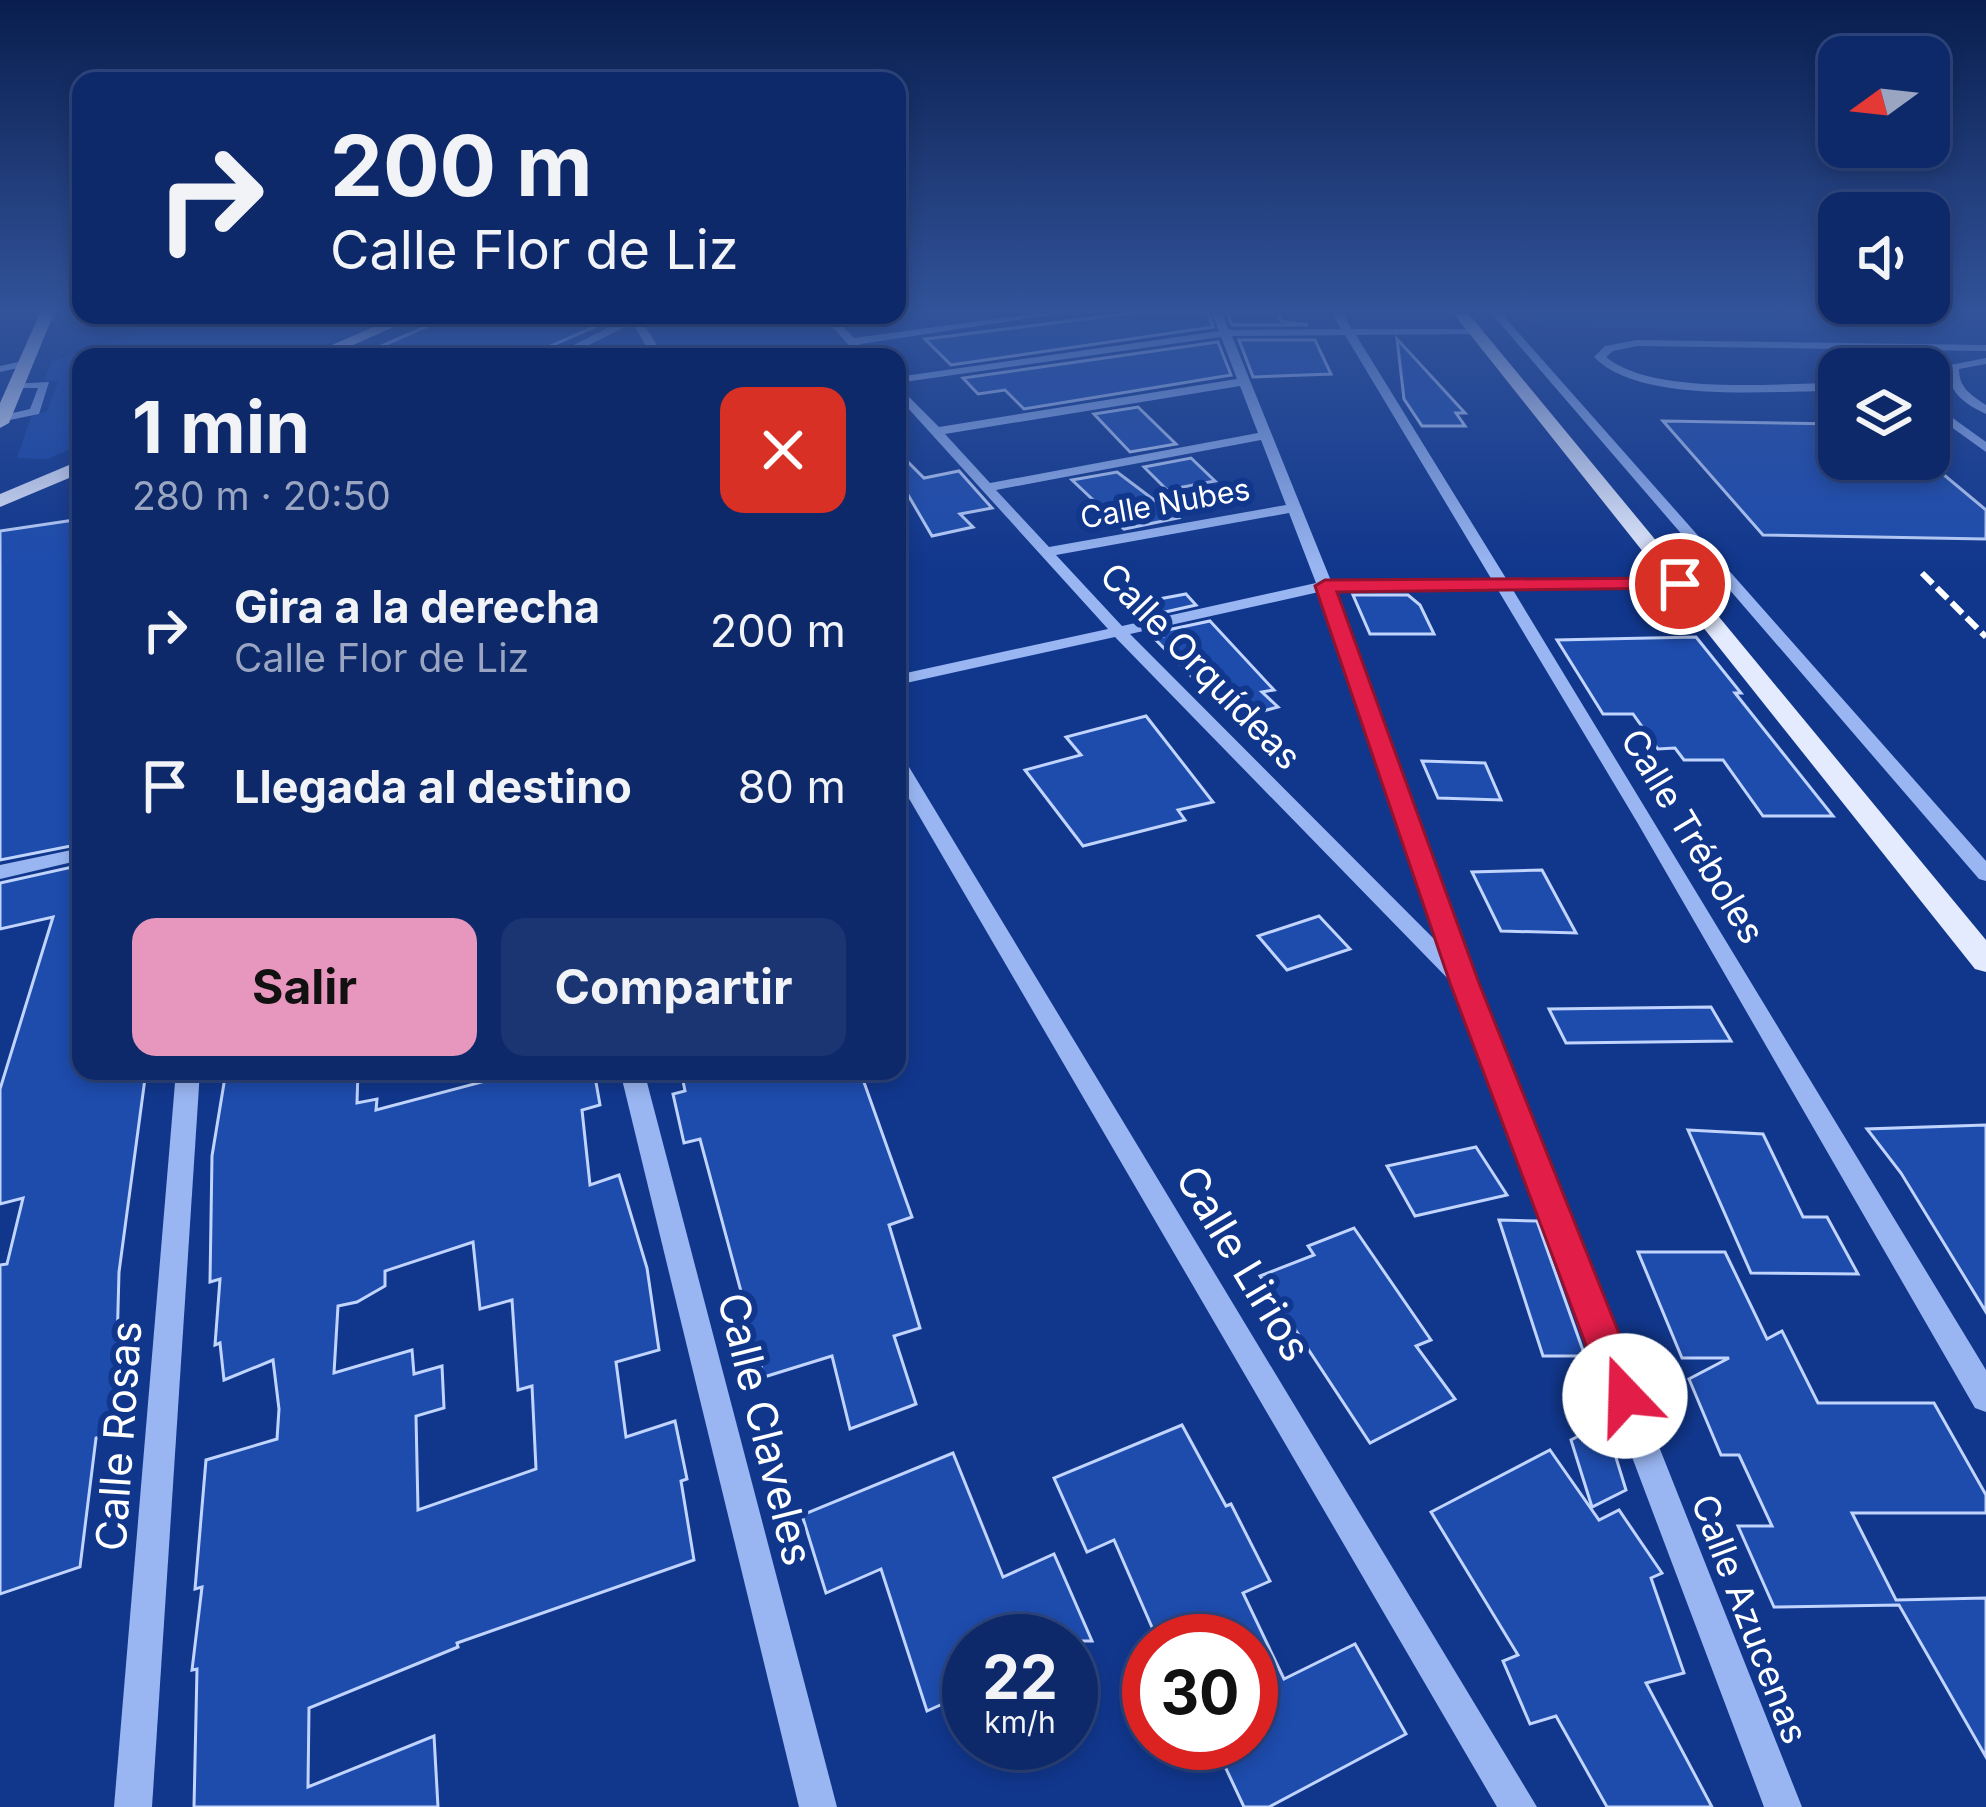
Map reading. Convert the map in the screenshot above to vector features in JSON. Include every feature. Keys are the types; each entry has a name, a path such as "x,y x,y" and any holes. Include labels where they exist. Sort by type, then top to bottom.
{"main road":[{"path":"1529,397 1986,961"},
{"path":"0,488 72,458"},
{"path":"0,501 72,470"}],"street":[{"path":"1,421 35,411 40,397"},
{"path":"937,431 1148,397"},
{"name":"Calle Azucenas","path":"1250,397 1325,586 1465,983 1784,1807"},
{"name":"Calle Tréboles","path":"1388,397 1647,822 1986,1398"},
{"path":"1570,397 1986,874"},
{"name":"Calle Orquídeas","path":"906,398 1120,633 1465,983"},
{"path":"1950,421 1986,448"},
{"path":"988,487 1265,436"},
{"name":"Calle Nubes","path":"1046,552 1294,508"},
{"path":"906,678 1325,586 1680,584"},
{"name":"Calle Lirios","path":"906,777 1518,1807"},
{"path":"0,872 72,856"},
{"name":"Calle Rosas","path":"133,1807 187,1080"},
{"name":"Calle Claveles","path":"634,1080 818,1807"}],"shaded area":[{"path":"52,397 72,397 72,449 47,459 17,458 31,417 47,411"}],"building":[{"path":"1012,397 1095,397 1024,409"},
{"path":"1451,397 1465,413 1456,413 1465,426 1422,426 1404,399"},
{"path":"1138,407 1176,444 1130,452 1094,414"},
{"path":"1663,421 1818,424 1818,480 1950,480 1986,510 1986,539 1763,535"},
{"path":"1191,458 1215,481 1167,490 1144,467"},
{"path":"906,460 924,478 959,471 992,508 960,514 973,527 932,536 906,491"},
{"path":"1117,472 1178,518 1124,529 1072,480"},
{"path":"72,520 72,846 0,860 0,531"},
{"path":"1186,594 1196,605 1143,617 1132,604"},
{"path":"1353,595 1408,595 1420,605 1434,634 1370,634"},
{"path":"1210,621 1274,690 1262,692 1278,707 1233,719 1155,639 1162,637 1158,632"},
{"path":"1696,637 1833,816 1763,816 1723,760 1684,760 1675,748 1658,749 1633,714 1603,714 1557,640"},
{"path":"1146,716 1213,802 1178,810 1185,820 1083,846 1025,770 1081,755 1066,737"},
{"path":"1422,761 1485,763 1501,800 1438,798"},
{"path":"72,867 72,1080 145,1080 119,1272 110,1433 96,1438 80,1567 0,1594 0,1265 7,1264 23,1198 0,1204 0,1089 53,917 0,929 0,883"},
{"path":"1542,870 1576,933 1501,931 1472,872"},
{"path":"1319,916 1350,949 1287,970 1258,936"},
{"path":"1711,1007 1731,1041 1566,1043 1549,1009"},
{"path":"225,1080 358,1080 357,1103 377,1099 376,1110 489,1080 596,1080 600,1105 582,1110 590,1185 619,1175 647,1268 659,1350 616,1362 626,1437 675,1421 687,1479 681,1481 694,1560 457,1643 458,1647 309,1708 308,1787 434,1736 438,1807 194,1807 197,1669 192,1670 202,1587 195,1589 206,1460 277,1439 279,1409 273,1360 224,1380 220,1343 215,1345 220,1279 210,1282 212,1156","holes":["473,1242 480,1309 512,1300 518,1390 532,1386 536,1469 418,1510 416,1416 444,1408 442,1366 414,1374 412,1350 334,1373 338,1306 357,1302 385,1286 385,1271"]},
{"path":"683,1080 863,1080 912,1217 889,1225 920,1328 894,1336 916,1404 850,1429 832,1356 764,1377 700,1139 684,1143 673,1094 685,1091"},
{"path":"1986,1125 1986,1312 1901,1173 1867,1129"},
{"path":"1688,1130 1763,1134 1803,1217 1827,1217 1858,1274 1751,1273"},
{"path":"1476,1147 1507,1195 1415,1216 1387,1166"},
{"path":"1499,1220 1537,1221 1585,1356 1543,1356"},
{"path":"1354,1228 1431,1340 1416,1346 1455,1399 1370,1443 1260,1276 1314,1255 1308,1246"},
{"path":"1638,1252 1725,1252 1767,1339 1782,1331 1818,1403 1934,1403 1986,1495 1986,1513 1852,1513 1896,1600 1986,1598 1986,1757 1899,1605 1774,1607 1738,1526 1772,1526 1739,1455 1721,1455 1689,1379 1729,1358 1682,1358"},
{"path":"1605,1422 1626,1490 1592,1507 1571,1440"},
{"path":"1182,1425 1226,1506 1231,1504 1270,1581 1243,1593 1253,1614 1146,1614 1114,1540 1087,1552 1054,1478"},
{"path":"1550,1450 1599,1520 1619,1510 1662,1573 1651,1578 1684,1673 1646,1683 1712,1807 1607,1807 1556,1716 1530,1724 1503,1661 1518,1655 1431,1512"},
{"path":"953,1453 1003,1577 1054,1554 1080,1614 942,1614 942,1704 927,1711 881,1569 826,1593 802,1515"},
{"path":"1355,1644 1406,1734 1269,1807 1244,1807 1227,1770 1278,1770 1278,1666 1284,1679"}],"railway":[{"path":"1922,573 1986,637"}],"route":[{"path":"1625,1396 1465,983 1325,586 1680,584"}]}
